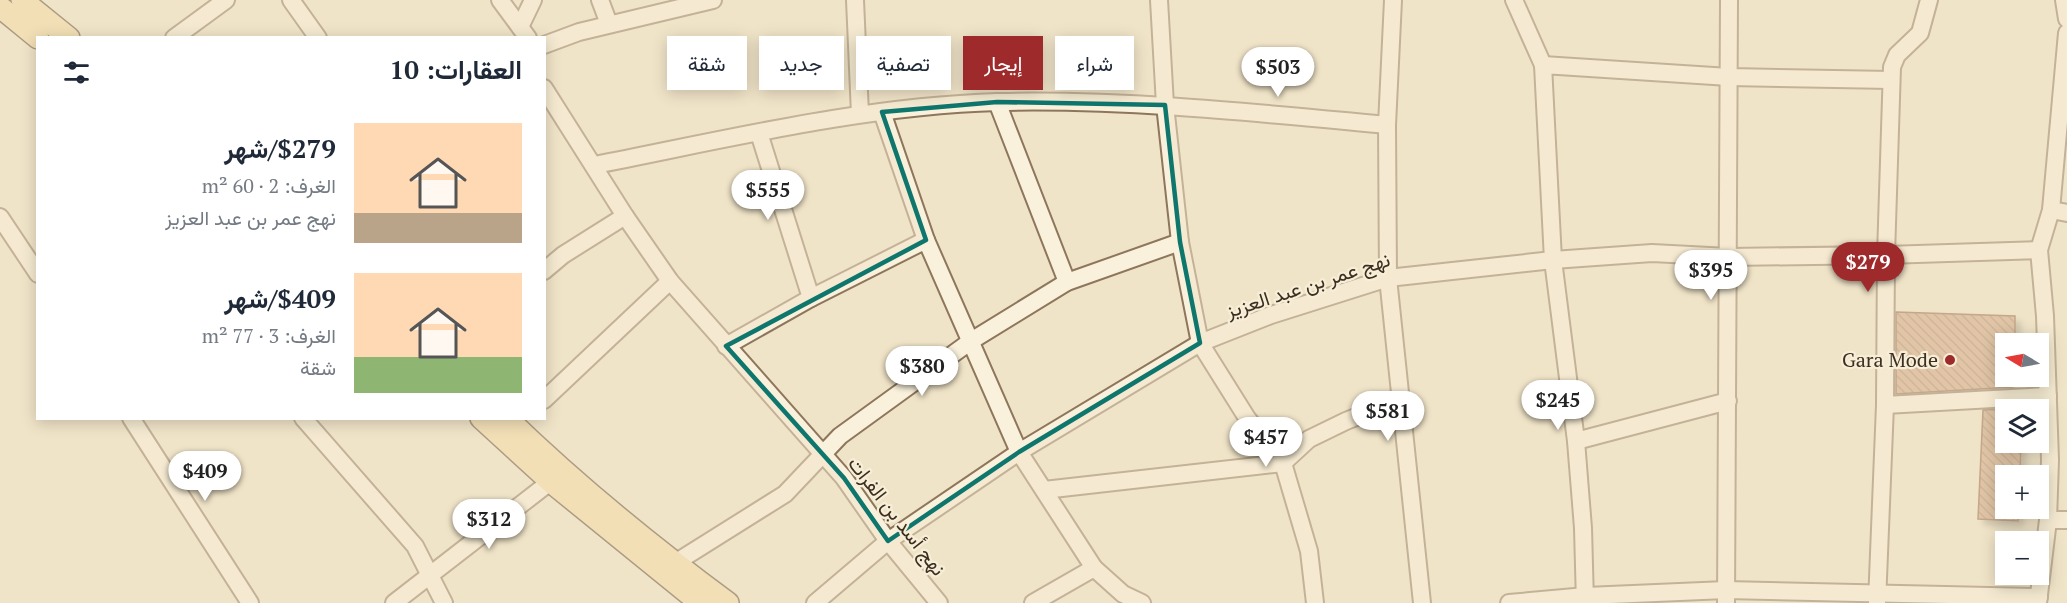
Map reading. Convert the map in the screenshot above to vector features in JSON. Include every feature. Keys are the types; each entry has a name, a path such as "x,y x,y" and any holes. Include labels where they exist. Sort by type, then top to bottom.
{"main road":[{"path":"22,0 67,36"},
{"path":"0,8 36,36"},
{"path":"484,420 728,603"},
{"path":"516,421 557,476 700,603"}],"street":[{"path":"177,36 226,0"},
{"path":"291,0 317,36"},
{"path":"500,0 524,32"},
{"path":"524,32 533,0"},
{"path":"600,0 609,24"},
{"path":"546,44 609,24 713,0"},
{"path":"855,0 860,114"},
{"path":"1158,0 1165,105 1180,242 1200,343 1247,418 1283,463 1309,551 1315,603"},
{"path":"1393,0 1387,125 1388,278 1422,603"},
{"path":"1514,0 1543,65 1553,260 1576,441 1585,599"},
{"path":"1726,596 1729,0"},
{"path":"1877,599 1885,405 1886,255 1892,67 1897,55 1920,33 1929,0"},
{"path":"2064,0 2067,19"},
{"path":"1509,603 1726,596 2038,600 2048,520 2050,459 2039,250 2059,211 2067,33"},
{"path":"1543,65 1729,77 1891,80"},
{"name":"نهج أسد بن الفرات","path":"546,91 595,165 625,216 670,281 844,478 888,541 939,603"},
{"path":"997,102 1067,282"},
{"path":"595,165 860,114 997,102 1165,105 1387,125"},
{"path":"882,112 926,240 1019,452 1094,568 1123,594 1142,603"},
{"path":"759,133 810,298"},
{"path":"0,216 36,271"},
{"path":"546,269 563,255 625,216"},
{"path":"726,346 810,298 926,240"},
{"path":"675,564 785,494 840,435 971,340 1067,282 1180,242"},
{"name":"نهج عمر بن عبد العزيز","path":"815,603 888,541 1019,452 1200,343 1271,315 1388,278 1553,260 1652,253 1729,256 1886,255 2039,250"},
{"path":"546,398 670,281"},
{"path":"1885,405 2048,396"},
{"path":"1044,490 1283,463 1310,439 1346,421 1401,399"},
{"path":"1576,441 1728,401"},
{"path":"132,420 250,603"},
{"path":"305,420 415,546 444,603"},
{"path":"394,603 431,577 446,560 557,476"},
{"path":"2048,520 2067,520"},
{"path":"1033,603 1094,568"}],"highlighted area":[{"path":"997,102 1165,105 1180,242 1200,343 1019,452 888,541 844,478 726,346 926,240 882,112"}],"building":[{"name":"Gara Mode","path":"1896,312 2015,316 2015,333 1995,333 1995,387 2013,387 1896,394"},
{"path":"1995,409 1995,453 2021,453 2020,465 1995,465 1995,519 2018,519 2018,521 1978,519 1983,410"}],"place":[{"name":"Gara Mode","path":"1950,360"}]}
